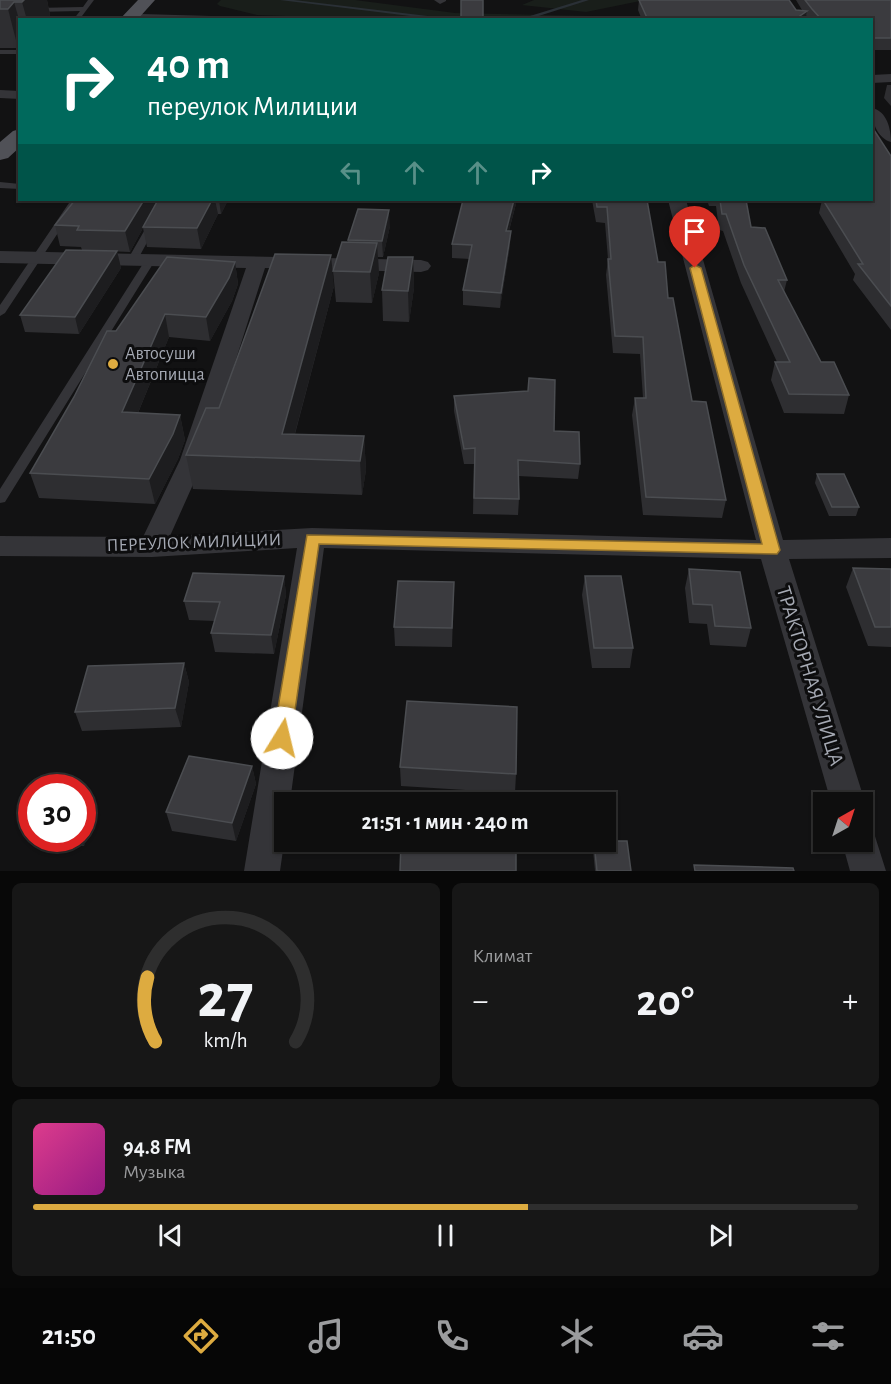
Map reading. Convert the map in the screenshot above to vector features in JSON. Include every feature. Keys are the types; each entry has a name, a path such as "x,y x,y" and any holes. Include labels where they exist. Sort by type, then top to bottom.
{"main road":[{"path":"137,18 147,0"},
{"path":"137,18 160,0"},
{"path":"0,138 18,122"},
{"path":"0,153 18,137"}],"street":[{"path":"873,79 891,78"},
{"path":"0,94 18,95"},
{"path":"873,113 891,137"},
{"name":"ТРАКТОРНАЯ УЛИЦА","path":"677,201 772,550 845,792"},
{"path":"0,257 38,256 421,266"},
{"path":"152,547 192,460 258,262"},
{"path":"262,871 312,538"},
{"name":"ПЕРЕУЛОК МИЛИЦИИ","path":"0,546 152,547 312,538 772,550 891,548"},
{"path":"863,852 868,871"}],"lane":[{"path":"77,18 91,0"},
{"path":"24,10 84,9"},
{"path":"0,52 18,52"},
{"path":"0,185 18,187"},
{"path":"0,313 75,201"},
{"path":"0,499 142,259 166,201"}],"shaded area":[{"path":"221,0 355,0 455,13 600,18 340,18 257,15 217,4"},
{"path":"534,0 645,0 586,12 522,5"}],"building":[{"path":"0,0 24,0 14,2 8,9 0,9"},
{"path":"461,0 483,0 483,18 461,18"},
{"path":"639,0 789,0 796,10 807,11 797,18 647,18"},
{"path":"805,0 891,0 891,38 873,38 873,18 820,18"},
{"path":"873,129 891,156 891,306 858,264 863,264 824,201 873,201"},
{"path":"74,201 143,201 125,231 77,230 79,226 55,225"},
{"path":"157,201 211,201 197,228 143,227"},
{"path":"463,201 514,201 506,231 511,231 501,293 463,290 472,245 452,244"},
{"path":"596,201 647,201 658,262 665,262 668,298 673,298 692,401 706,402 726,500 646,497 635,398 646,398 643,337 615,336 608,259 611,259 607,207 597,207"},
{"path":"720,201 746,201 751,227 765,228 787,280 778,280 821,362 834,362 849,395 789,394 775,362 790,362 744,265 726,214 722,214"},
{"path":"358,209 389,210 382,241 348,240"},
{"path":"342,242 377,243 370,272 333,271"},
{"path":"66,250 117,251 75,317 20,315"},
{"path":"275,254 331,255 282,434 364,436 360,461 186,455 206,408 219,408"},
{"path":"167,257 235,262 229,278 206,317 165,314 122,412 180,415 173,434 149,479 30,473 74,397 107,331 116,331"},
{"path":"388,257 413,257 408,291 382,290"},
{"path":"529,378 555,380 554,431 579,432 580,464 518,460 519,499 474,498 475,448 464,449 454,396 528,391"},
{"path":"817,474 844,474 859,507 832,507"},
{"path":"853,568 891,569 891,627 875,627"},
{"path":"689,569 740,572 751,628 715,626 712,605 693,604"},
{"path":"193,573 284,576 271,635 211,633 220,602 184,601"},
{"path":"585,576 621,576 633,648 594,648"},
{"path":"398,581 454,582 452,628 394,627"},
{"path":"184,663 175,708 75,712 88,666"},
{"path":"407,701 517,707 516,774 400,767"},
{"path":"189,756 252,766 232,823 166,812"},
{"path":"616,841 627,841 631,871 597,871 595,852 616,852"},
{"path":"401,852 516,852 516,871 400,871"},
{"path":"694,865 793,868 794,871 695,871"}],"waterway":[{"path":"282,0 441,18"},
{"path":"526,18 587,0"}],"place":[{"name":"Автосуши Автопицца","path":"113,364"}],"route":[{"path":"282,738 312,538 772,550 695,268"}]}
